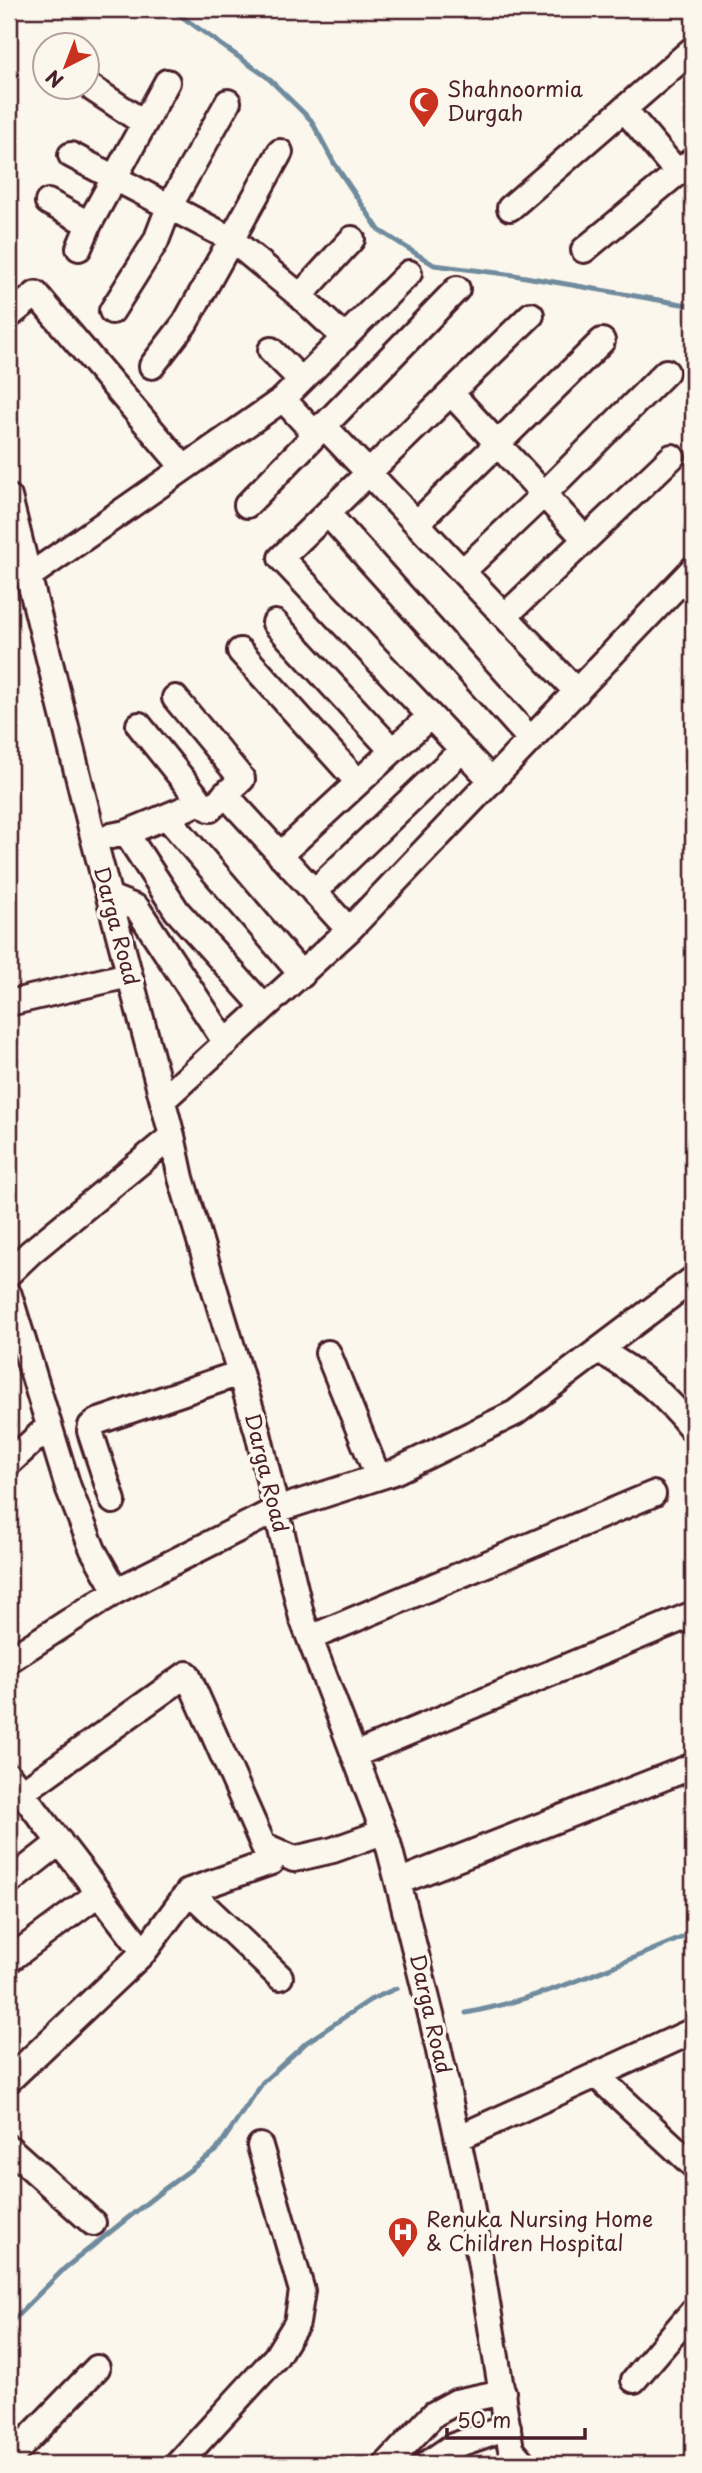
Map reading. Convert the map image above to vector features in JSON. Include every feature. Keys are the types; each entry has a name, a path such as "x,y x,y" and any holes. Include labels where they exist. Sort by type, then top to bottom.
{"street":[{"path":"510,208 693,49"},
{"path":"79,248 114,176 167,82"},
{"path":"102,95 144,123"},
{"path":"112,310 156,241 169,207 228,102"},
{"path":"584,250 686,166 624,109"},
{"path":"152,366 185,323 280,152"},
{"path":"71,155 231,239 300,296 345,338"},
{"path":"48,202 89,224"},
{"path":"300,296 352,239"},
{"path":"28,577 283,398 409,273"},
{"path":"247,505 457,289"},
{"path":"9,316 36,294 184,468"},
{"path":"492,781 281,558 531,315"},
{"path":"417,523 602,341"},
{"path":"271,350 301,380"},
{"path":"463,571 666,372"},
{"path":"451,393 584,538"},
{"path":"283,398 369,472 577,692"},
{"path":"505,615 671,457"},
{"name":"Darga Road","path":"9,497 94,840 163,1100 180,1178 258,1433 302,1618 383,1832 411,1932 458,2138 512,2451"},
{"path":"328,513 531,740"},
{"path":"163,1100 349,930 693,569"},
{"path":"275,623 392,750"},
{"path":"240,651 358,782"},
{"path":"139,725 201,802 210,808 242,779 175,698"},
{"path":"280,855 430,716"},
{"path":"314,892 462,750"},
{"path":"225,794 349,930"},
{"path":"94,840 126,833 201,802"},
{"path":"167,817 302,975"},
{"path":"126,833 177,911 264,1007"},
{"path":"109,897 137,908 226,1043"},
{"path":"9,1003 129,975"},
{"path":"9,1273 172,1136"},
{"path":"9,1660 116,1591 276,1510 394,1472 515,1413 693,1279"},
{"path":"9,1295 68,1486 93,1550 116,1591"},
{"path":"600,1351 642,1378 667,1399 693,1430"},
{"path":"328,1353 378,1477"},
{"path":"113,1501 90,1431 91,1426 240,1373"},
{"path":"9,1464 49,1426"},
{"path":"310,1638 653,1494"},
{"path":"354,1755 693,1614"},
{"path":"9,2080 144,1952 189,1891 271,1862 187,1674 14,1786 144,1952"},
{"path":"398,1882 693,1766"},
{"path":"263,1844 295,1859 332,1850 383,1832"},
{"path":"9,1882 60,1842"},
{"path":"189,1891 280,1977"},
{"path":"9,1960 99,1893"},
{"path":"458,2138 693,2031"},
{"path":"596,2075 693,2165"},
{"path":"178,2464 276,2357 297,2323 302,2291 260,2146"},
{"path":"9,2148 93,2224"},
{"path":"634,2380 693,2311"},
{"path":"9,2459 97,2368"},
{"path":"387,2464 434,2414 456,2402 503,2392"},
{"path":"427,2464 453,2445 512,2451"}],"waterway":[{"path":"171,9 267,77 311,120 334,163 379,230 434,265 514,275 693,306"},
{"path":"466,2013 553,1989 693,1933"},
{"path":"9,2324 65,2268 216,2151 263,2082 307,2042 370,2000 397,1988"}],"place":[{"name":"Shahnoormia Durgah","path":"424,129"},
{"name":"Renuka Nursing Home & Children Hospital","path":"403,2259"}]}
